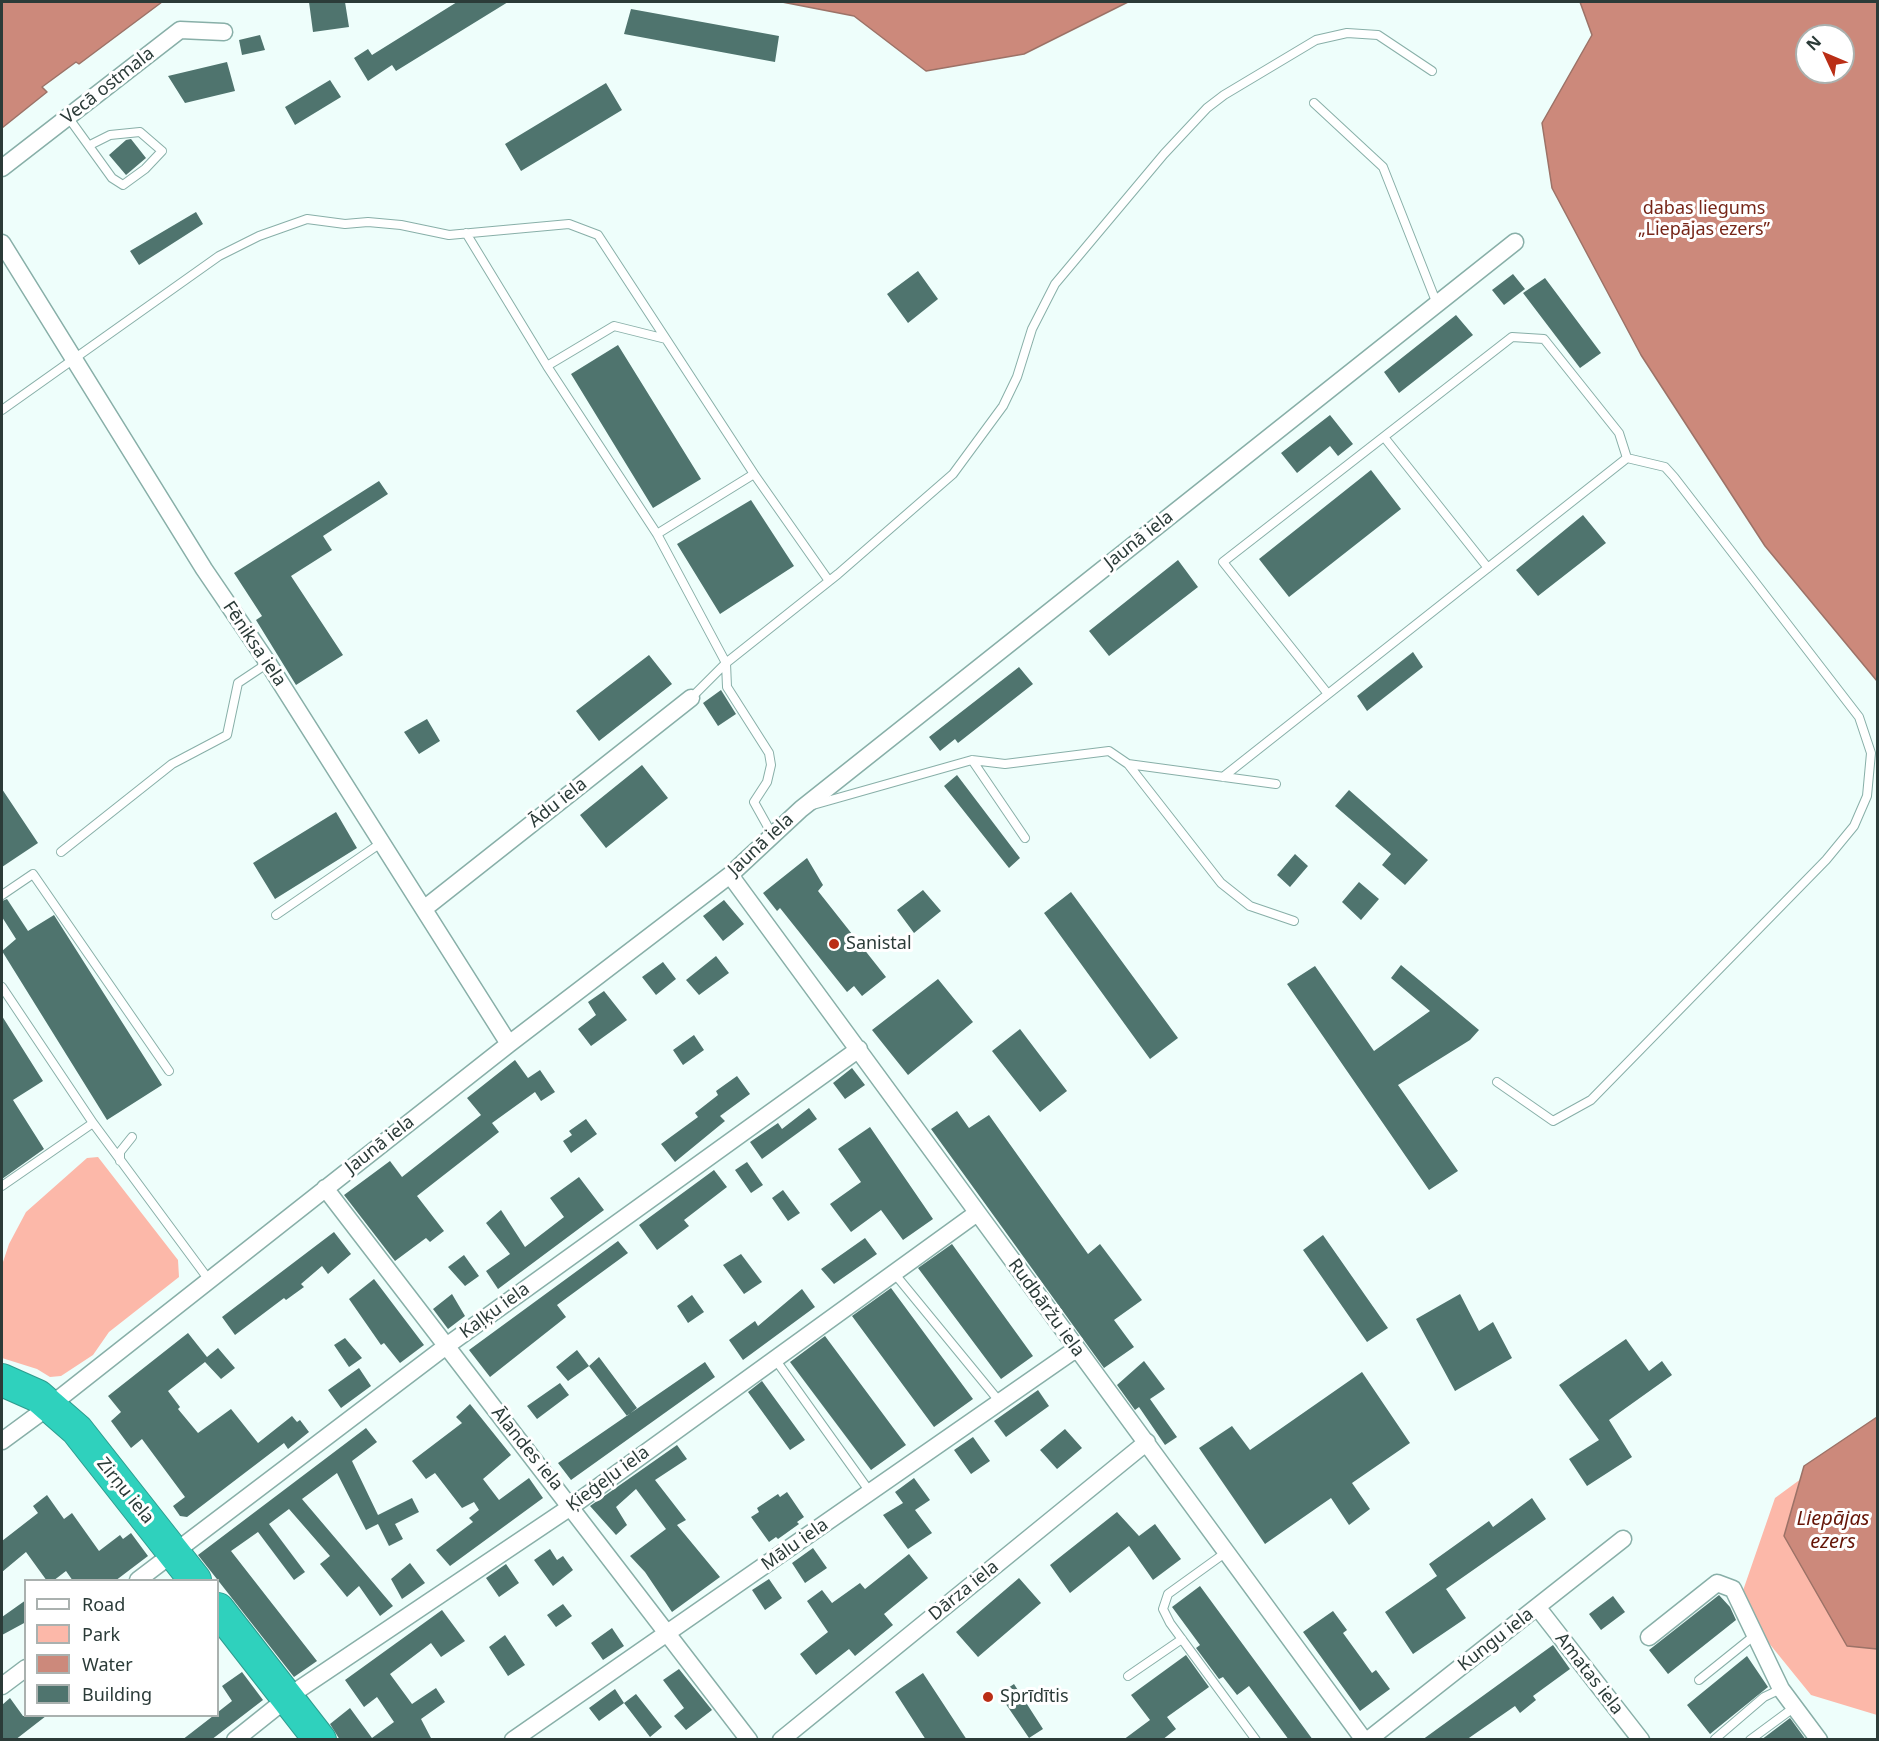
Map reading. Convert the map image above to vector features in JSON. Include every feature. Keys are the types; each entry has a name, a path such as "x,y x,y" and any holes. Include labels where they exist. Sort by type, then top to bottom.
{"highway":[{"path":"2,1380 17,1384 51,1405"},
{"name":"Zirņu iela","path":"51,1405 77,1430 194,1579"},
{"path":"219,1610 320,1740"}],"street":[{"name":"Vecā ostmala","path":"2,168 180,30 224,32"},
{"name":"Jaunā iela","path":"2,1441 730,874 801,809 1515,242"},
{"name":"Fēniksa iela","path":"2,243 204,569 268,663 509,1044"},
{"name":"Ādu iela","path":"425,908 691,698"},
{"name":"Rudbāržu iela","path":"730,874 1147,1442 1225,1553 1366,1740"},
{"name":"Kaļķu iela","path":"140,1579 445,1347 859,1049"},
{"name":"Ālandes iela","path":"325,1188 445,1347 572,1506 749,1740"},
{"name":"Ķieģeļu iela","path":"236,1740 287,1699 572,1506 977,1213"},
{"name":"Mālu iela","path":"513,1740 1076,1348"},
{"name":"Dārza iela","path":"781,1740 1147,1442"},
{"name":"Kungu iela","path":"1366,1740 1538,1608 1623,1539"},
{"path":"1649,1637 1717,1583 1733,1589 1781,1689 1820,1740"},
{"name":"Amatas iela","path":"1538,1608 1641,1740"},
{"path":"2,1686 24,1670"}],"lane":[{"path":"691,698 726,663 829,581 953,474 1003,406 1017,377 1032,329 1055,284 1164,154 1207,108 1224,95 1316,40 1347,33 1378,35 1432,71"},
{"path":"1314,103 1383,167 1437,304"},
{"path":"68,117 112,178 123,185 146,169 162,152 140,132 110,135 90,145"},
{"path":"2,410 219,256 259,236 307,219 345,224 368,222 401,225 448,235 568,224 598,235 754,474 829,581"},
{"path":"466,233 547,366 657,534 726,663 727,687 768,753 771,765 767,782 754,802 772,836"},
{"path":"547,366 614,326 666,339"},
{"path":"1328,694 1223,562 1512,338 1544,339 1619,433 1628,458"},
{"path":"1384,437 1488,568"},
{"path":"1223,777 1628,458"},
{"path":"1497,1082 1553,1121 1591,1100 1826,860 1854,826 1867,796 1871,753 1859,717 1674,477 1665,468 1628,458"},
{"path":"657,534 754,474"},
{"path":"60,852 172,764 227,735 238,683 268,663"},
{"path":"801,809 972,760 1005,764 1109,751 1128,764 1221,883 1250,906 1294,921"},
{"path":"972,760 1026,838"},
{"path":"1128,764 1276,784"},
{"path":"276,915 381,843"},
{"path":"2,895 33,874 169,1071"},
{"path":"2,987 93,1123 209,1280"},
{"path":"2,1186 93,1123"},
{"path":"120,1161 120,1152 132,1137"},
{"path":"894,1273 999,1401"},
{"path":"775,1359 870,1492"},
{"path":"1225,1553 1168,1594 1163,1609 1182,1639 1256,1740"},
{"path":"1699,1680 1755,1635"},
{"path":"1128,1676 1182,1639"},
{"path":"1715,1739 1764,1697 1781,1689"},
{"path":"1750,1740 1796,1706"}],"green space":[{"path":"98,1157 178,1260 179,1277 109,1332 93,1355 61,1376 50,1377 37,1369 2,1358 2,1265 9,1244 26,1212 87,1158"},
{"path":"1877,1431 1877,1715 1811,1695 1738,1605 1775,1498 1862,1434"}],"water":[{"path":"2,2 162,2 79,64 76,62 42,87 47,92 2,128"},
{"path":"782,2 1128,2 1024,54 926,71 854,16"},
{"name":"dabas liegums „Liepājas ezers”","path":"1580,2 1877,2 1877,681 1765,546 1641,355 1552,188 1542,123 1592,35"},
{"name":"Liepājas ezers","path":"1877,1417 1877,1649 1847,1646 1784,1536 1804,1466"}],"building":[{"path":"309,2 345,2 349,27 313,32"},
{"path":"457,2 508,2 396,71 392,65 368,81 354,58 368,49 372,55"},
{"path":"631,9 779,36 775,62 624,34"},
{"path":"260,35 265,50 242,55 239,40"},
{"path":"227,62 235,91 185,103 168,76"},
{"path":"330,80 341,97 295,125 285,107"},
{"path":"606,83 622,110 521,171 505,144"},
{"path":"131,139 146,158 126,175 109,155 126,140"},
{"path":"196,212 203,224 139,265 130,251"},
{"path":"918,271 938,299 908,323 887,294"},
{"path":"1513,274 1525,289 1504,305 1492,290"},
{"path":"1545,278 1601,353 1580,368 1523,293"},
{"path":"1456,315 1473,335 1399,393 1384,372"},
{"path":"618,345 701,479 653,508 571,374"},
{"path":"1330,415 1353,444 1338,456 1330,446 1297,473 1281,453"},
{"path":"1371,470 1401,509 1289,597 1259,559"},
{"path":"379,481 388,494 323,536 332,550 291,576 343,655 296,685 256,620 262,616 234,573"},
{"path":"751,500 794,566 720,614 677,544"},
{"path":"1583,515 1606,543 1538,596 1516,570"},
{"path":"1178,560 1198,587 1109,656 1089,631"},
{"path":"1413,652 1423,667 1367,711 1357,696"},
{"path":"649,655 672,684 599,741 576,711"},
{"path":"1019,667 1033,684 958,743 955,739 940,751 929,737"},
{"path":"721,690 736,714 718,726 703,703"},
{"path":"427,719 440,741 419,754 404,732"},
{"path":"642,765 668,798 606,848 580,815"},
{"path":"957,775 1020,858 1009,868 944,786"},
{"path":"2,789 38,843 2,867"},
{"path":"1349,790 1428,860 1405,885 1382,865 1391,854 1335,806"},
{"path":"336,812 357,848 275,899 253,863"},
{"path":"1295,854 1308,866 1290,887 1277,875"},
{"name":"Sanistal","path":"807,858 823,885 818,891 886,977 862,996 854,986 847,992 780,908 777,911 763,893"},
{"path":"1359,882 1379,899 1361,920 1342,902"},
{"path":"923,890 941,911 914,933 897,910"},
{"path":"1071,892 1178,1038 1150,1059 1044,913"},
{"path":"7,899 28,931 54,915 162,1085 107,1120 2,951 16,939 2,917 2,901"},
{"path":"724,900 744,924 723,941 703,916"},
{"path":"716,956 729,973 699,995 686,980"},
{"path":"663,962 676,979 656,995 642,977"},
{"path":"1401,965 1479,1030 1470,1040 1398,1085 1458,1171 1429,1190 1287,984 1315,966 1374,1051 1430,1011 1391,978"},
{"path":"938,979 973,1022 908,1075 872,1030"},
{"path":"604,991 627,1020 591,1046 578,1029 596,1015 588,1002"},
{"path":"2,1016 43,1081 13,1100 44,1149 2,1179"},
{"path":"1020,1029 1067,1091 1040,1112 992,1051"},
{"path":"694,1035 704,1050 683,1065 673,1050"},
{"path":"515,1060 528,1078 540,1070 555,1092 541,1101 535,1092 492,1123 499,1132 417,1196 444,1231 430,1242 426,1238 395,1261 344,1195 390,1161 402,1177 481,1115 467,1098"},
{"path":"852,1068 865,1085 845,1099 833,1083"},
{"path":"737,1076 750,1094 720,1116 725,1121 675,1162 661,1144 698,1117 695,1113 718,1095 716,1091"},
{"path":"809,1108 817,1119 762,1159 750,1142 778,1123 782,1129"},
{"path":"957,1111 969,1128 989,1115 1088,1254 1100,1244 1142,1300 1114,1320 1134,1347 1104,1368 931,1129"},
{"path":"586,1119 597,1134 571,1153 563,1141 572,1135 569,1131"},
{"path":"870,1127 933,1219 903,1240 881,1210 851,1232 830,1204 861,1182 838,1149"},
{"path":"747,1162 763,1185 751,1193 735,1170"},
{"path":"714,1170 727,1187 684,1220 689,1226 657,1250 639,1225"},
{"path":"579,1177 604,1210 498,1289 486,1271 510,1254 486,1223 501,1210 525,1247 564,1217 550,1198"},
{"path":"783,1190 800,1213 788,1221 772,1198"},
{"path":"334,1232 351,1254 328,1274 322,1266 301,1284 304,1287 286,1300 284,1298 235,1335 222,1317"},
{"path":"1323,1235 1388,1328 1367,1342 1303,1250"},
{"path":"865,1238 877,1254 834,1284 821,1269"},
{"path":"618,1241 628,1253 557,1305 566,1317 490,1377 469,1350"},
{"path":"952,1244 1033,1356 1001,1379 918,1268"},
{"path":"741,1254 762,1282 744,1294 723,1265"},
{"path":"464,1255 479,1276 465,1286 448,1267"},
{"path":"374,1279 424,1345 400,1363 384,1343 381,1345 349,1299"},
{"path":"891,1288 973,1399 934,1427 852,1316"},
{"path":"802,1289 815,1307 743,1360 729,1340 755,1321 758,1326"},
{"path":"452,1294 465,1316 448,1329 433,1309"},
{"path":"1460,1294 1479,1331 1493,1322 1512,1358 1455,1391 1416,1319"},
{"path":"692,1295 704,1312 688,1323 677,1306"},
{"path":"188,1333 207,1357 218,1348 235,1368 221,1379 205,1362 168,1391 180,1407 178,1409 198,1433 231,1409 258,1443 292,1416 297,1422 300,1420 309,1432 288,1449 284,1443 187,1517 180,1516 173,1506 185,1497 142,1439 131,1448 111,1421 121,1412 108,1396"},
{"path":"825,1336 906,1445 871,1470 790,1362"},
{"path":"345,1338 362,1358 349,1367 334,1345"},
{"path":"1626,1339 1649,1371 1662,1361 1672,1375 1609,1420 1632,1457 1587,1486 1569,1459 1599,1440 1559,1385"},
{"path":"577,1350 589,1366 568,1381 556,1367"},
{"path":"599,1357 637,1408 627,1416 589,1366"},
{"path":"1144,1361 1165,1389 1150,1399 1177,1437 1165,1445 1139,1407 1135,1410 1117,1385"},
{"path":"705,1362 715,1377 571,1480 558,1463"},
{"path":"359,1368 371,1386 341,1408 328,1390"},
{"path":"1362,1372 1410,1443 1352,1483 1370,1509 1349,1525 1331,1498 1265,1544 1199,1448 1232,1426 1250,1450"},
{"path":"762,1381 805,1440 790,1450 748,1392"},
{"path":"560,1383 569,1395 537,1419 527,1406"},
{"path":"1038,1390 1049,1406 1006,1437 994,1421"},
{"path":"470,1404 511,1455 483,1479 499,1500 529,1478 543,1498 450,1566 436,1550 473,1522 469,1518 479,1510 474,1502 462,1508 435,1473 426,1479 412,1461 462,1423 456,1417"},
{"path":"366,1428 377,1442 352,1461 378,1515 412,1498 419,1512 395,1524 403,1539 389,1546 378,1524 366,1530 337,1473 302,1499 393,1606 380,1616 359,1586 347,1597 320,1564 330,1556 289,1509 269,1524 305,1572 294,1580 258,1532 231,1551 317,1661 294,1677 198,1555"},
{"path":"1065,1429 1082,1448 1057,1469 1040,1450"},
{"path":"973,1437 990,1461 971,1474 954,1450"},
{"path":"677,1445 687,1459 655,1480 686,1520 677,1525 720,1577 672,1612 645,1572 630,1556 666,1529 636,1489 616,1507 627,1525 616,1535 590,1506"},
{"path":"914,1478 930,1500 915,1510 932,1533 908,1549 883,1515 903,1503 895,1492"},
{"path":"787,1492 804,1517 797,1522 799,1524 778,1539 776,1537 769,1542 751,1517 759,1512 757,1508 778,1494 780,1497"},
{"path":"47,1495 64,1519 72,1513 99,1551 120,1535 123,1539 131,1533 148,1556 118,1579 72,1579 66,1571 56,1579 46,1579 26,1552 2,1572 2,1541 38,1513 33,1506"},
{"path":"1532,1498 1546,1519 1446,1589 1466,1618 1413,1654 1385,1612 1437,1576 1429,1564 1489,1521 1493,1527"},
{"path":"1117,1512 1139,1536 1155,1524 1181,1559 1153,1580 1129,1546 1070,1593 1050,1565"},
{"path":"813,1548 827,1568 805,1583 792,1563"},
{"path":"550,1549 557,1560 563,1556 573,1570 553,1586 534,1560"},
{"path":"909,1554 928,1578 884,1614 893,1625 855,1656 849,1649 816,1675 800,1654 828,1632 807,1601 822,1590 832,1603 860,1583 865,1589"},
{"path":"410,1563 425,1583 402,1599 391,1579"},
{"path":"506,1564 519,1583 499,1597 486,1578"},
{"path":"1019,1578 1041,1603 978,1657 956,1632"},
{"path":"769,1579 782,1598 765,1610 752,1590"},
{"path":"1200,1586 1313,1740 1289,1740 1249,1686 1237,1695 1223,1677 1219,1679 1196,1648 1200,1645 1172,1607"},
{"path":"1719,1595 1730,1607 1736,1620 1668,1674 1649,1650"},
{"path":"1613,1596 1625,1612 1601,1630 1589,1614"},
{"path":"24,1601 24,1623 2,1635 2,1617"},
{"path":"563,1604 572,1616 556,1627 547,1615"},
{"path":"442,1610 465,1641 441,1657 431,1643 390,1674 412,1704 436,1688 445,1702 421,1719 432,1740 340,1740 330,1724 350,1708 372,1738 394,1722 377,1697 364,1707 345,1680"},
{"path":"1333,1611 1347,1630 1343,1633 1372,1673 1376,1670 1390,1689 1360,1711 1303,1632"},
{"path":"612,1628 624,1646 603,1660 591,1643"},
{"path":"505,1635 525,1665 508,1676 489,1647"},
{"path":"1553,1645 1570,1669 1533,1696 1536,1700 1520,1713 1515,1706 1466,1740 1422,1740"},
{"path":"1186,1655 1209,1687 1167,1717 1176,1729 1162,1740 1123,1740 1150,1720 1131,1695"},
{"path":"1747,1656 1768,1687 1710,1734 1687,1705"},
{"path":"679,1669 712,1710 686,1730 674,1716 684,1708 663,1680"},
{"path":"242,1672 263,1700 211,1740 182,1740 212,1717 219,1717 219,1711 232,1701 222,1686"},
{"path":"923,1673 967,1740 926,1740 895,1692"},
{"path":"1014,1684 1043,1729 1029,1738 999,1694"},
{"path":"615,1689 624,1703 599,1721 589,1708"},
{"path":"636,1694 662,1727 650,1737 624,1703"},
{"path":"10,1698 24,1717 45,1717 15,1740 2,1740 2,1705"},
{"path":"1790,1718 1806,1740 1761,1740"}],"place":[{"name":"Sanistal","path":"834,944"},
{"name":"Sprīdītis","path":"988,1697"}]}
